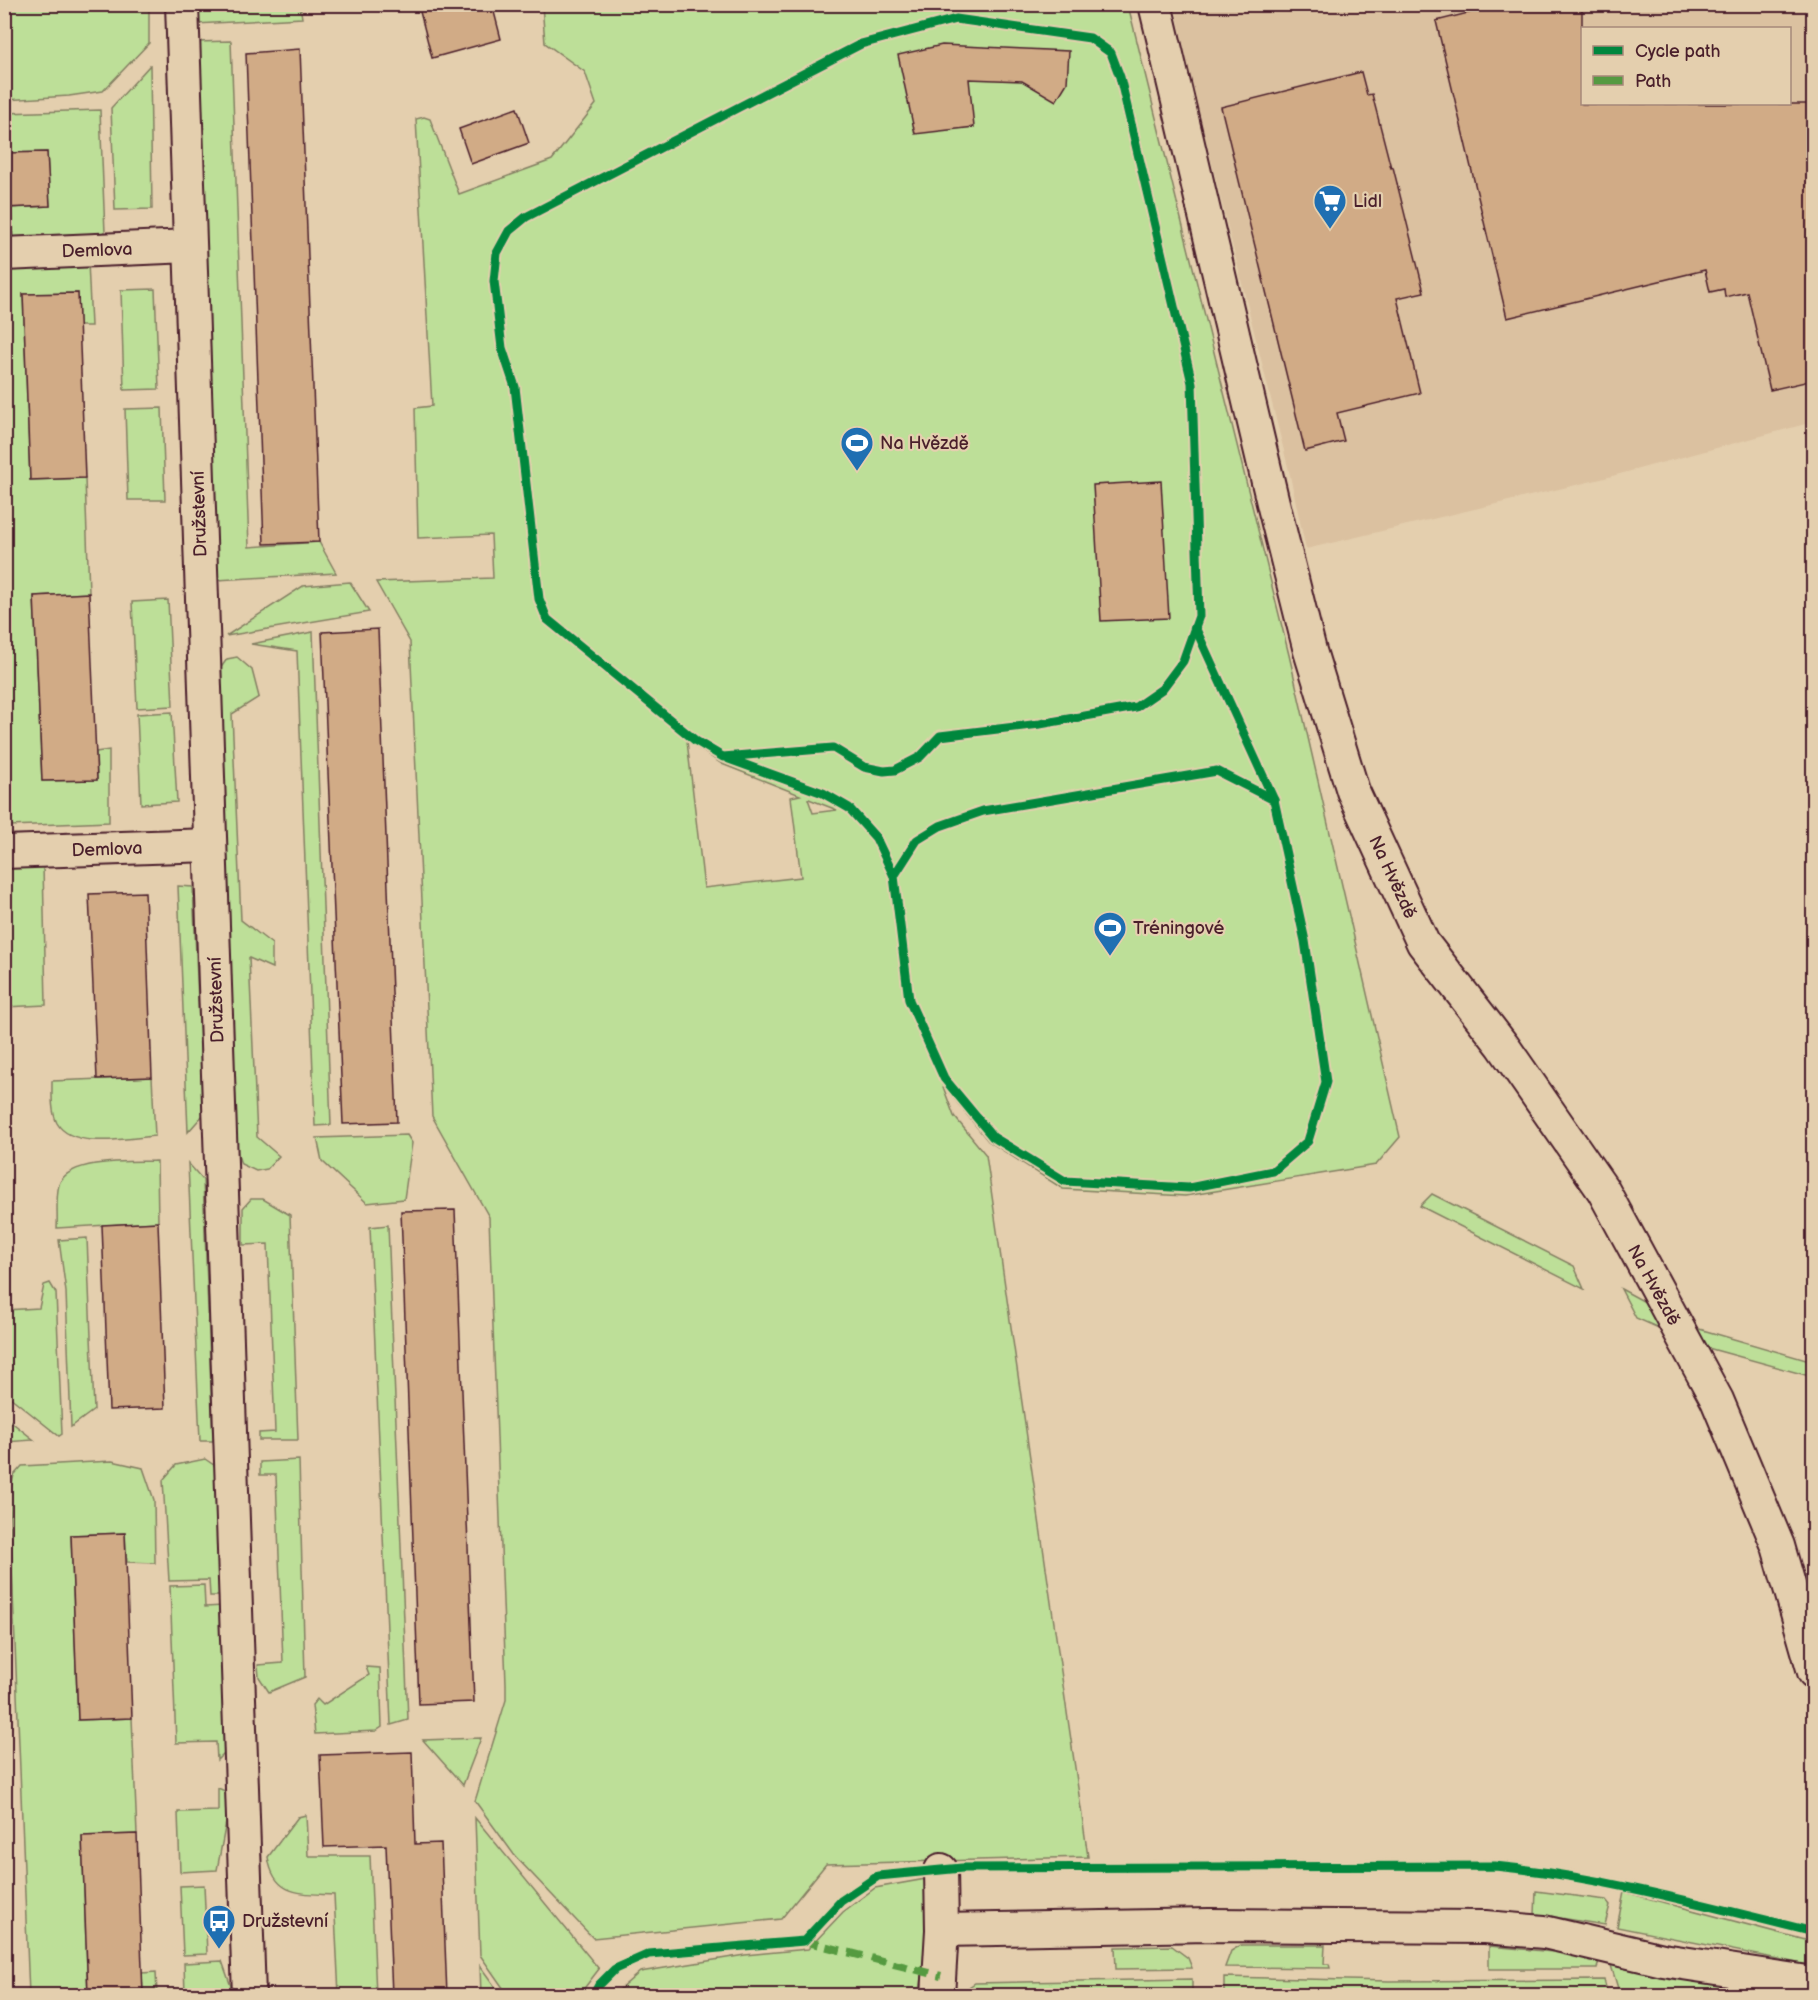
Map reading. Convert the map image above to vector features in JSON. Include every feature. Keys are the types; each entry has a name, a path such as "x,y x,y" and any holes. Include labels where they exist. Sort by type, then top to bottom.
{"street":[{"name":"Družstevní","path":"182,4 249,1995"},
{"name":"Na Hvězdě","path":"1155,4 1287,560 1310,651 1353,790 1423,943 1503,1046 1603,1190 1717,1400 1778,1546 1814,1672"},
{"name":"Demlova","path":"4,254 190,246"},
{"name":"Demlova","path":"4,852 210,845"},
{"path":"938,1995 942,1930 941,1870"},
{"path":"942,1930 1209,1925 1485,1927 1544,1932 1663,1960 1814,1983"}],"shaded area":[{"path":"1175,5 1813,5 1813,422 1601,479 1306,549 1289,471 1189,72"}],"green space":[{"path":"5,4 149,5 149,43 103,91 69,96 5,100"},
{"path":"195,5 300,5 302,18 196,24"},
{"path":"542,5 1128,5 1289,655 1400,1137 1376,1165 1185,1196 1063,1189 988,1141 942,1084 954,1116 986,1155 1088,1857 826,1864 781,1919 593,1938 515,1856 475,1801 506,1700 489,1217 432,1116 410,642 376,582 493,578 491,535 418,538 415,408 432,406 416,119 424,117 430,119 459,194 552,160 596,104 585,72 545,43","holes":["687,741 722,764 800,795 791,797 801,877 704,888","809,799 837,810 813,813"]},
{"path":"231,41 249,547 319,542 336,573 217,580 196,42"},
{"path":"150,65 152,209 115,210 111,108"},
{"path":"100,110 105,233 13,237 11,208 50,206 47,152 5,153 4,113"},
{"path":"88,262 91,326 79,326 78,293 23,294 30,480 85,478 89,593 34,596 42,781 97,780 96,752 109,750 109,822 10,826 4,665 4,264"},
{"path":"155,289 159,389 124,390 121,290"},
{"path":"162,408 165,500 128,500 125,409"},
{"path":"350,582 369,612 226,636 303,586"},
{"path":"168,600 173,706 137,708 132,602"},
{"path":"313,632 331,1125 315,1126 297,651 251,644"},
{"path":"237,657 252,670 259,697 232,714 241,920 272,944 272,968 249,958 257,1137 279,1156 267,1169 256,1171 241,1164 237,1152 220,669 227,659"},
{"path":"172,712 177,802 141,804 137,714"},
{"path":"43,865 46,1005 5,1007 6,868"},
{"path":"178,886 193,887 203,1115 188,1132"},
{"path":"152,1077 155,1136 88,1140 64,1131 57,1123 53,1108 52,1081"},
{"path":"407,1135 412,1143 404,1199 367,1203 322,1161 317,1138"},
{"path":"157,1161 158,1222 57,1228 58,1187 67,1174 90,1165"},
{"path":"188,1163 203,1180 213,1441 200,1441"},
{"path":"1432,1194 1574,1266 1584,1289 1420,1206"},
{"path":"251,1199 263,1199 290,1215 298,1440 259,1440 259,1433 275,1432 268,1244 243,1245 243,1208"},
{"path":"388,1225 408,1720 391,1725 370,1227"},
{"path":"87,1238 94,1410 71,1427 66,1292 59,1240"},
{"path":"50,1283 56,1293 62,1434 59,1436 5,1393 5,1310 39,1308 44,1285"},
{"path":"1621,1289 1689,1326 1813,1362 1813,1377 1697,1345 1636,1318"},
{"path":"5,1417 34,1440 5,1442"},
{"path":"205,1459 218,1468 223,1596 210,1596 209,1580 169,1581 163,1480 176,1465"},
{"path":"299,1460 305,1677 269,1692 259,1677 258,1665 283,1663 276,1475 260,1475 260,1462"},
{"path":"112,1461 143,1468 154,1500 155,1563 127,1562 125,1533 71,1535 78,1720 132,1718 137,1834 82,1836 88,1995 29,1995 9,1493 14,1475 22,1466"},
{"path":"204,1585 205,1607 223,1606 225,1752 217,1760 216,1742 176,1743 170,1586"},
{"path":"366,1667 380,1668 382,1727 376,1731 315,1734 312,1705 317,1699 323,1705 369,1675"},
{"path":"4,1721 10,1995 10,1996 4,1995"},
{"path":"481,1738 463,1785 423,1740"},
{"path":"218,1788 225,1791 230,1801 217,1870 180,1872 178,1812 218,1811"},
{"path":"306,1815 308,1856 370,1856 376,1995 339,1995 334,1895 300,1893 291,1890 276,1880 271,1870 268,1857 298,1817"},
{"path":"475,1818 599,1969 579,1995 508,1995 480,1955"},
{"path":"926,1879 926,1940 920,1995 612,1996 640,1972 745,1955 808,1949 843,1912 875,1888"},
{"path":"204,1885 207,1954 183,1955 180,1886"},
{"path":"1536,1891 1606,1900 1610,1905 1605,1925 1535,1914"},
{"path":"1624,1892 1813,1942 1813,1966 1617,1927"},
{"path":"1241,1945 1325,1945 1324,1964 1329,1964 1330,1968 1225,1967 1231,1951"},
{"path":"1172,1946 1188,1958 1192,1968 1116,1969 1115,1947"},
{"path":"1489,1946 1564,1953 1599,1960 1597,1969 1489,1969"},
{"path":"222,1961 234,1995 185,1995 184,1963"},
{"path":"1610,1962 1769,1995 1620,1995"},
{"path":"480,1966 501,1995 481,1995"},
{"path":"156,1972 157,1995 143,1995 142,1973"},
{"path":"1224,1977 1389,1981 1604,1980 1608,1995 1224,1996"},
{"path":"1192,1979 1192,1995 967,1995 969,1987 975,1983"}],"building":[{"path":"418,4 492,4 501,39 432,58"},
{"path":"1504,4 1582,4 1581,105 1814,104 1814,380 1770,390 1747,292 1725,297 1724,289 1710,292 1705,270 1507,318 1436,21"},
{"path":"942,45 1069,51 1067,83 1056,101 1022,81 969,79 974,127 915,134 898,55"},
{"path":"300,49 319,542 264,544 246,53"},
{"name":"Lidl","path":"1361,72 1367,95 1372,94 1391,168 1393,167 1424,292 1397,298 1420,393 1337,413 1344,441 1305,451 1221,107"},
{"path":"517,108 529,143 471,164 459,129"},
{"path":"47,152 50,206 4,208 4,153"},
{"path":"78,293 85,478 30,480 23,294"},
{"path":"1161,481 1169,618 1101,621 1093,485"},
{"path":"89,593 97,780 42,781 34,596"},
{"path":"378,629 397,1122 343,1124 322,632"},
{"path":"145,892 152,1077 97,1079 89,894"},
{"path":"455,1210 474,1702 419,1704 401,1211"},
{"path":"158,1222 165,1408 109,1410 102,1225"},
{"path":"125,1533 132,1718 78,1720 71,1535"},
{"path":"412,1752 415,1844 441,1843 447,1995 392,1995 386,1845 324,1847 320,1755"},
{"path":"137,1834 143,1995 88,1995 82,1836"}],"marked path":[{"path":"804,1941 941,1976"}],"cycle path":[{"path":"956,19 1090,38 1111,53 1120,77 1192,383 1199,616 1183,661 1162,689 1136,707 1040,724 940,736 920,757 895,770 884,771 864,767 833,748 723,757 696,741 547,619 539,599 515,387 502,348 494,281 497,253 509,231 526,217 861,44 956,19"},
{"path":"729,759 823,793 849,808 876,838 894,876 909,1000 944,1078 993,1137 1065,1181 1189,1188 1273,1171 1308,1141 1326,1082 1305,941 1274,800 1195,627"},
{"path":"894,876 917,840 940,826 983,811 1217,771 1274,800"},
{"path":"593,1996 599,1985 615,1969 649,1954 804,1941 841,1901 878,1876 962,1868 1495,1866 1616,1885 1814,1932"}],"place":[{"name":"Lidl","path":"1330,230"},
{"name":"Na Hvězdě","path":"857,472"},
{"name":"Tréningové","path":"1110,957"},
{"name":"Družstevní","path":"219,1950"}]}
